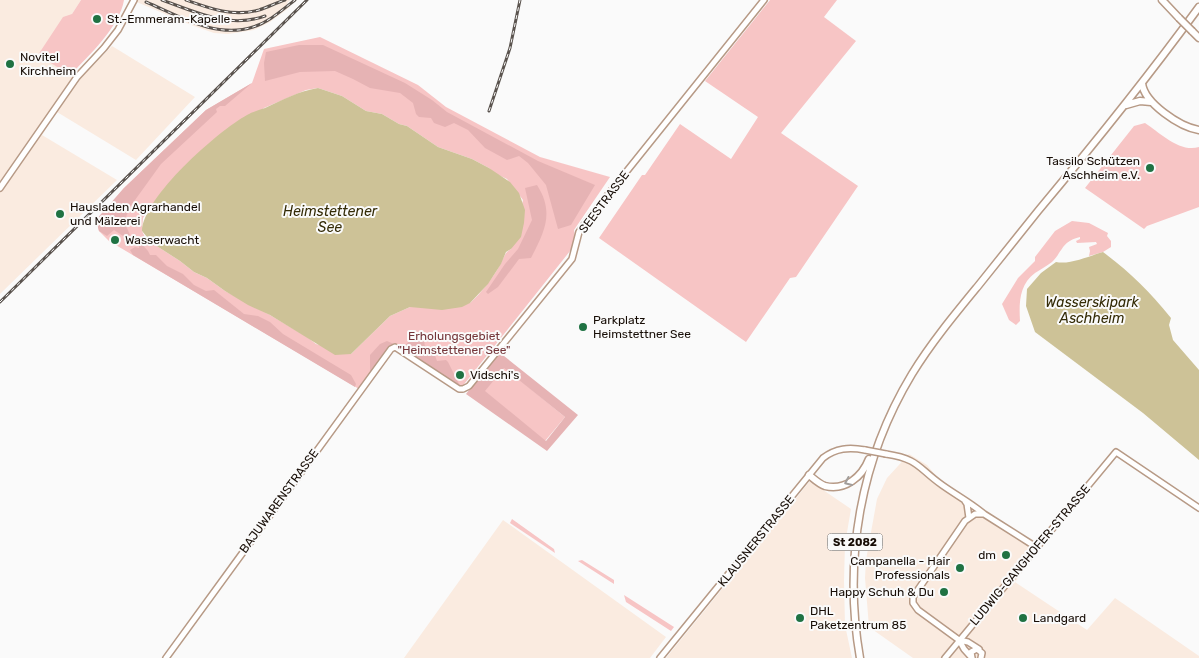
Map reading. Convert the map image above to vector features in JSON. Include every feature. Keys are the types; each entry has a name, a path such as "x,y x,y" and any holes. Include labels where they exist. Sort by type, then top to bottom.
{"main road":[{"path":"1162,0 1199,38"},
{"name":"St 2082","path":"860,658 854,598 855,544 863,495 874,455 884,430 912,375 937,338 1125,105 1199,6"},
{"path":"1142,83 1145,93 1151,102 1182,124 1199,130"},
{"path":"1125,105 1140,101 1151,102"},
{"path":"809,475 825,486 842,486 850,483 863,472 877,438 884,430"}],"street":[{"path":"0,188 77,77 118,30 134,0"},
{"name":"SEESTRASSE","path":"395,347 459,389 469,386 572,259 579,232 586,222 764,0"},
{"name":"BAJUWARENSTRASSE","path":"166,658 391,348 395,347"},
{"name":"KLAUSNERSTRASSE","path":"660,658 823,458 835,451 845,448 901,456 914,462 932,478 964,500"},
{"name":"LUDWIG-GANGHOFER-STRASSE","path":"945,658 1116,452 1199,508"},
{"path":"964,500 1036,548"},
{"path":"964,500 967,504 968,518"},
{"path":"981,655 968,642 959,640 918,610 913,603 912,597 968,518 975,514 984,514"},
{"path":"959,640 972,658"},
{"path":"972,658 972,651 981,655"}],"shaded area":[{"path":"0,0 81,0 72,14 70,75 80,79 112,46 195,97 136,160 57,112 42,135 117,180 0,294"},
{"path":"132,0 291,0 287,3 290,7 270,22 254,30 228,34 214,33 191,25"},
{"path":"299,45 323,45 405,83 447,112 538,161 595,185 571,225 558,229 546,185 528,163 519,156 507,160 485,148 468,130 454,123 445,127 434,123 431,118 419,117 416,114 413,103 400,93 370,88 335,71 300,72 265,81 264,63 266,52"},
{"path":"252,83 225,106 220,106 216,109 217,112 161,164 130,207 124,221 130,235 126,238 114,230 107,236 99,231 96,220 124,188 206,110"},
{"path":"537,185 542,195 546,214 546,222 540,240 531,258 519,259 498,287 488,294 486,292 518,249 532,220 525,188"},
{"path":"139,241 150,255 156,255 167,266 183,274 194,285 206,291 214,290 244,314 258,316 270,322 283,334 351,375 356,384 355,387 133,255 130,250 135,247 139,248"},
{"path":"416,335 424,339 425,347 432,347 437,361 446,360 448,362 461,388 401,349"},
{"path":"387,341 394,344 370,374 370,355 380,344"},
{"path":"499,352 578,415 547,451 466,394","holes":["504,368 565,417 546,441 485,391"]},
{"path":"909,454 927,465 937,477 1040,548 1015,582 1087,630 1115,598 1199,656 1199,658 913,658 869,627 865,578 866,560 877,499 887,478"},
{"name":"DHL Paketzentrum 85","path":"810,481 851,509 845,544 844,581 845,625 852,658 666,658"},
{"path":"503,520 666,637 650,658 404,658"}],"green space":[{"path":"81,0 124,0 121,10 110,30 70,75 38,55 63,17 72,14"},
{"path":"770,0 837,0 824,17 856,41 781,133 858,186 796,277 790,278 746,342 599,238 680,124 731,159 758,117 705,81"},
{"name":"Erholungsgebiet \"Heimstettener See\"","path":"320,37 418,85 446,107 540,157 610,177 574,230 576,241 574,246 461,388 394,344 359,389 109,241 99,231 96,220 124,188 206,110 252,83 264,49","holes":["318,88 342,96 366,111 382,114 399,124 407,126 438,147 472,159 489,168 494,173 507,179 523,200 511,249 505,254 487,285 470,303 410,307 390,316 351,354 316,344 270,315 225,291 152,243 145,237 142,231 143,218 152,205 264,108 306,90"]},
{"name":"Tassilo Schützen Aschheim e.V.","path":"1145,123 1178,145 1192,148 1199,147 1199,207 1147,226 1144,229 1085,188 1134,126"},
{"path":"1072,221 1089,223 1108,233 1107,236 1111,241 1111,247 1103,252 1089,256 1089,247 1097,244 1096,242 1077,243 1076,241 1080,237 1066,244 1052,262 1035,273 1026,283 1020,301 1020,321 1016,325 1009,320 1002,304 1018,278 1035,261 1035,257 1055,231"},
{"path":"504,367 565,417 545,441 484,391"},
{"path":"512,519 554,549 555,553 510,523"},
{"path":"582,560 614,580 614,584 578,561"},
{"path":"624,595 674,627 671,631 626,602"}],"water":[{"name":"Heimstettener See","path":"318,88 342,96 366,111 382,114 399,124 407,126 438,147 472,159 489,168 510,182 519,193 525,210 521,237 506,252 501,264 488,284 470,303 462,307 442,310 410,307 390,316 351,354 335,355 270,315 248,305 207,278 194,272 152,243 142,231 146,217 168,184 184,166 218,135 249,114 297,94"},
{"name":"Wasserskipark Aschheim","path":"1103,252 1139,283 1171,318 1169,325 1173,340 1199,370 1199,460 1143,413 1035,332 1026,306 1027,289 1041,273 1056,262 1073,261"}],"railway":[{"path":"162,0 200,14 226,20 252,20 265,16"},
{"path":"186,0 213,9 240,13 259,10 285,0"},
{"path":"146,2 198,24 225,30 239,30 264,22 295,0"},
{"path":"0,302 307,0"},
{"path":"489,111 510,48 520,0"}],"place":[{"name":"St.-Emmeram-Kapelle","path":"97,19"},
{"name":"Novitel Kirchheim","path":"10,64"},
{"name":"Tassilo Schützen Aschheim e.V.","path":"1150,168"},
{"name":"Hausladen Agrarhandel und Mälzerei","path":"60,214"},
{"name":"Wasserwacht","path":"115,240"},
{"name":"Parkplatz Heimstettner See","path":"583,327"},
{"name":"Vidschi's","path":"460,375"},
{"name":"dm","path":"1006,555"},
{"name":"Campanella - Hair Professionals","path":"960,568"},
{"name":"Happy Schuh & Du","path":"944,592"},
{"name":"DHL Paketzentrum 85","path":"800,618"},
{"name":"Landgard","path":"1023,618"}]}
